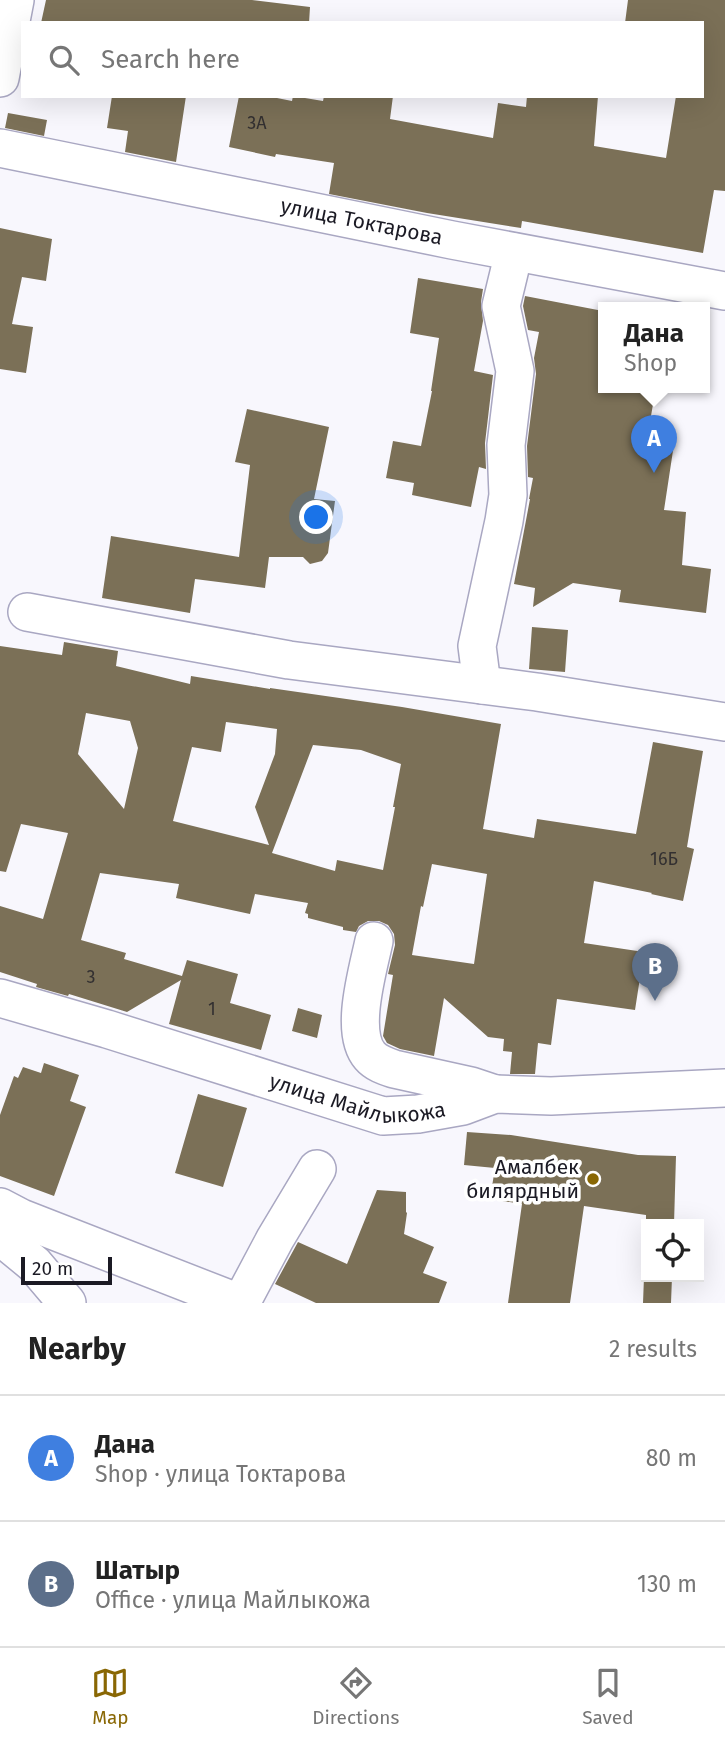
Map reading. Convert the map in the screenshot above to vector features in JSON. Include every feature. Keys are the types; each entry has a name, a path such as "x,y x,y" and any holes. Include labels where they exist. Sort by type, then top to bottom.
{"street":[{"path":"0,78 15,0"},
{"name":"улица Токтарова","path":"0,148 510,268 725,291"},
{"path":"482,685 477,646 508,495 506,445 515,371 501,306 510,268"},
{"path":"27,612 289,660 537,692 725,722"},
{"path":"374,941 359,1015 361,1037 366,1051 382,1065 495,1094"},
{"name":"улица Майлыкожа","path":"0,998 383,1115 418,1114 463,1106 495,1094 551,1096 725,1088"},
{"path":"344,1102 372,1058"},
{"path":"5,1224 240,1303 317,1169"},
{"path":"5,1224 67,1303"}],"building":[{"path":"46,0 252,0 310,7 309,21 41,21"},
{"path":"628,0 725,0 725,191 714,190 703,253 522,221 521,228 329,194 334,163 276,154 275,157 229,147 239,98 277,98 292,101 293,98 305,98 323,101 324,98 393,98 390,119 493,138 498,103 526,107 527,98 598,98 594,146 666,158 676,98 704,98 704,21 625,21"},
{"path":"112,98 186,98 176,162 125,152 128,131 107,128"},
{"path":"8,113 47,120 44,136 5,128"},
{"path":"0,228 52,239 46,281 22,277 12,324 33,327 26,373 0,369"},
{"path":"418,278 483,289 483,321 474,371 493,375 485,443 486,469 479,467 471,507 412,495 414,483 386,478 393,441 421,446 432,391 439,338 410,333"},
{"path":"525,296 598,310 598,393 655,393 647,439 674,444 664,510 686,512 682,565 711,569 706,613 619,602 621,590 573,583 533,607 535,588 514,584 533,478 528,477 527,446 536,374 534,358 539,332 528,330 523,306"},
{"path":"247,409 329,427 314,499 335,501 328,553 322,561 310,564 303,557 269,557 265,588 195,579 190,613 102,598 111,536 239,557 250,465 235,462"},
{"path":"532,627 568,630 565,672 529,669"},
{"path":"64,642 118,651 116,666 190,684 191,676 501,724 483,829 534,838 537,819 636,834 653,742 703,751 687,847 694,849 683,901 594,881 584,943 644,952 635,1010 557,999 551,1045 538,1043 535,1074 510,1074 512,1052 503,1051 504,1039 488,1037 444,998 434,1056 400,1049 387,1043 383,1036 393,975 388,974 395,945 394,934 388,925 379,921 368,921 359,926 356,932 343,930 343,927 308,918 305,913 308,903 255,894 250,914 176,898 179,884 100,873 81,940 126,953 124,959 182,976 187,960 238,974 230,1003 271,1015 261,1050 169,1024 181,980 127,1012 36,987 37,984 0,972 0,906 43,919 68,833 21,824 6,872 0,871 0,646 62,655","holes":["86,713 130,721 138,748 124,809 78,754","226,722 277,729 275,754 255,807 269,845 173,821 192,747 221,752","313,745 361,750 401,764 383,870 337,860 335,871 272,853","432,864 487,874 474,964 412,955 421,906 423,907"]},
{"path":"298,1008 322,1015 317,1038 292,1031"},
{"path":"44,1063 79,1075 70,1101 86,1107 54,1196 0,1176 0,1115 14,1076 18,1078 23,1067 41,1073"},
{"path":"198,1094 247,1108 223,1187 175,1173"},
{"path":"467,1132 511,1135 638,1155 676,1156 674,1219 646,1219 646,1215 584,1206 570,1303 508,1303 522,1204 490,1199 495,1168 464,1165"},
{"path":"377,1190 406,1192 404,1234 434,1247 423,1273 447,1282 439,1303 316,1303 275,1284 298,1242 347,1264"},
{"path":"644,1282 672,1282 671,1303 643,1303"}],"place":[{"name":"Дана","path":"654,473"},
{"name":"Шатыр","path":"655,1001"},
{"name":"Амалбек билярдный","path":"593,1179"}]}
